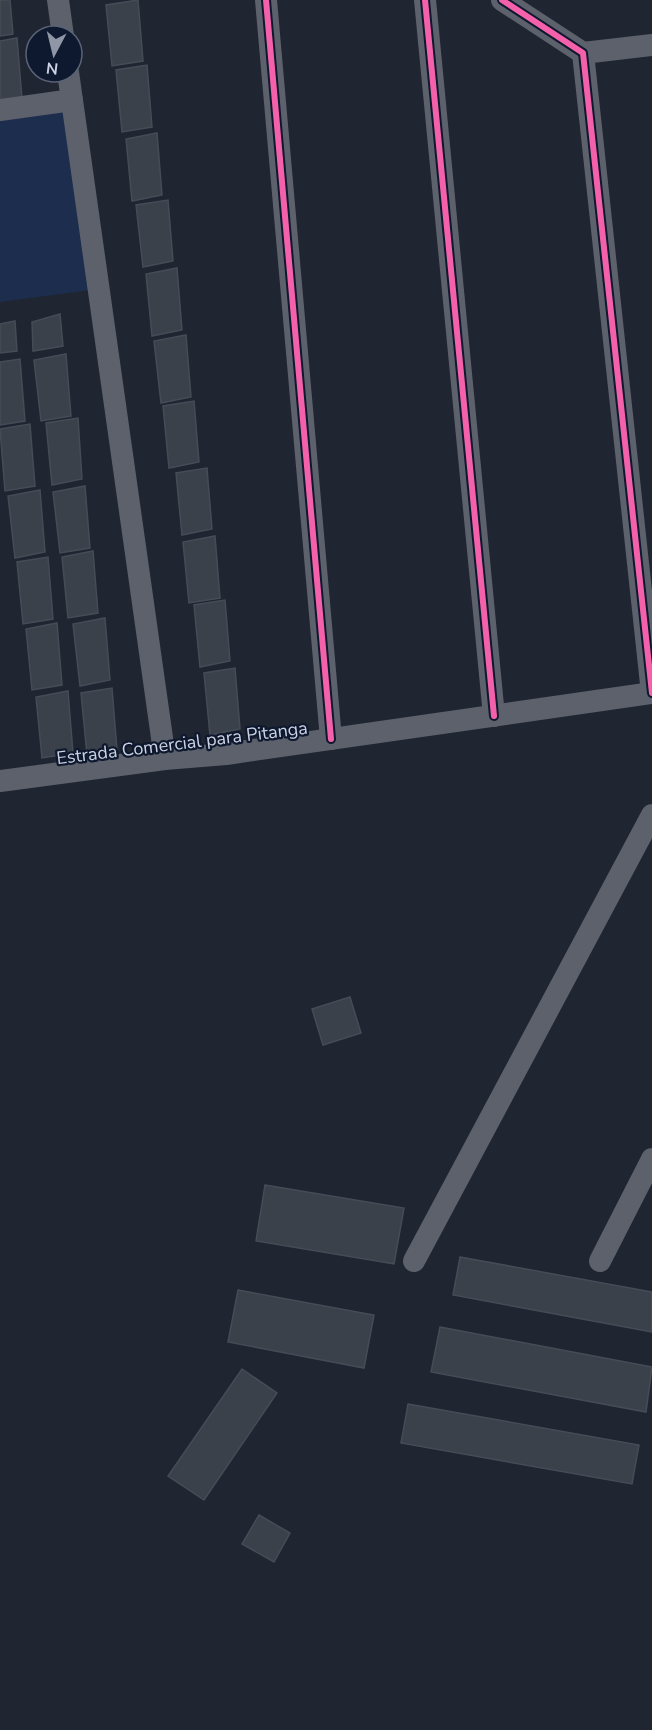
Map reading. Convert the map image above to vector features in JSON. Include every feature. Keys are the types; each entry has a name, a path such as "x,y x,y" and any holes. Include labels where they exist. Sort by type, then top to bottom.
{"street":[{"path":"58,0 61,24"},
{"path":"266,0 331,739"},
{"path":"425,0 494,716"},
{"path":"502,0 583,53 652,45"},
{"path":"583,53 652,693"},
{"path":"70,84 165,759"},
{"path":"0,110 72,100"},
{"name":"Estrada Comercial para Pitanga","path":"1,776 226,754 652,693"},
{"path":"414,1261 652,815"},
{"path":"600,1261 652,1159"}],"shaded area":[{"path":"64,108 91,290 0,302 0,117"}],"building":[{"path":"0,0 10,0 13,34 0,36"},
{"path":"138,0 143,61 112,66 106,5"},
{"path":"17,38 22,99 0,104 0,41"},
{"path":"147,65 152,127 122,132 116,70"},
{"path":"157,133 162,195 132,201 126,139"},
{"path":"168,200 173,261 143,267 136,205"},
{"path":"177,268 182,330 152,336 146,274"},
{"path":"60,314 63,346 33,351 32,322"},
{"path":"15,321 17,351 0,353 0,324"},
{"path":"186,335 191,397 161,403 154,341"},
{"path":"66,354 71,416 41,421 34,360"},
{"path":"20,359 25,421 0,425 0,362"},
{"path":"194,401 199,462 169,468 163,406"},
{"path":"78,418 82,479 52,485 46,423"},
{"path":"30,424 35,486 5,491 0,429"},
{"path":"207,468 212,529 182,535 176,473"},
{"path":"85,486 90,548 60,553 53,492"},
{"path":"40,490 45,552 15,558 8,496"},
{"path":"215,536 220,598 189,603 183,542"},
{"path":"93,551 98,613 68,618 62,557"},
{"path":"48,557 53,619 23,624 17,562"},
{"path":"225,600 230,661 200,667 194,605"},
{"path":"105,618 110,680 80,686 73,624"},
{"path":"57,623 62,685 32,690 26,629"},
{"path":"235,668 240,729 210,735 204,673"},
{"path":"112,688 117,750 87,755 81,693"},
{"path":"68,691 73,753 42,758 36,697"},
{"path":"350,997 361,1033 323,1045 312,1009"},
{"path":"265,1185 404,1208 394,1264 256,1241"},
{"path":"460,1257 652,1292 652,1332 453,1295"},
{"path":"238,1290 374,1315 364,1368 228,1342"},
{"path":"440,1327 652,1367 646,1412 431,1372"},
{"path":"242,1369 277,1393 204,1500 168,1476"},
{"path":"408,1404 639,1445 632,1484 401,1443"},
{"path":"259,1515 290,1533 274,1562 242,1544"}],"cycle path":[{"path":"266,0 331,739"},
{"path":"425,0 494,716"},
{"path":"502,0 583,53 652,693"}]}
